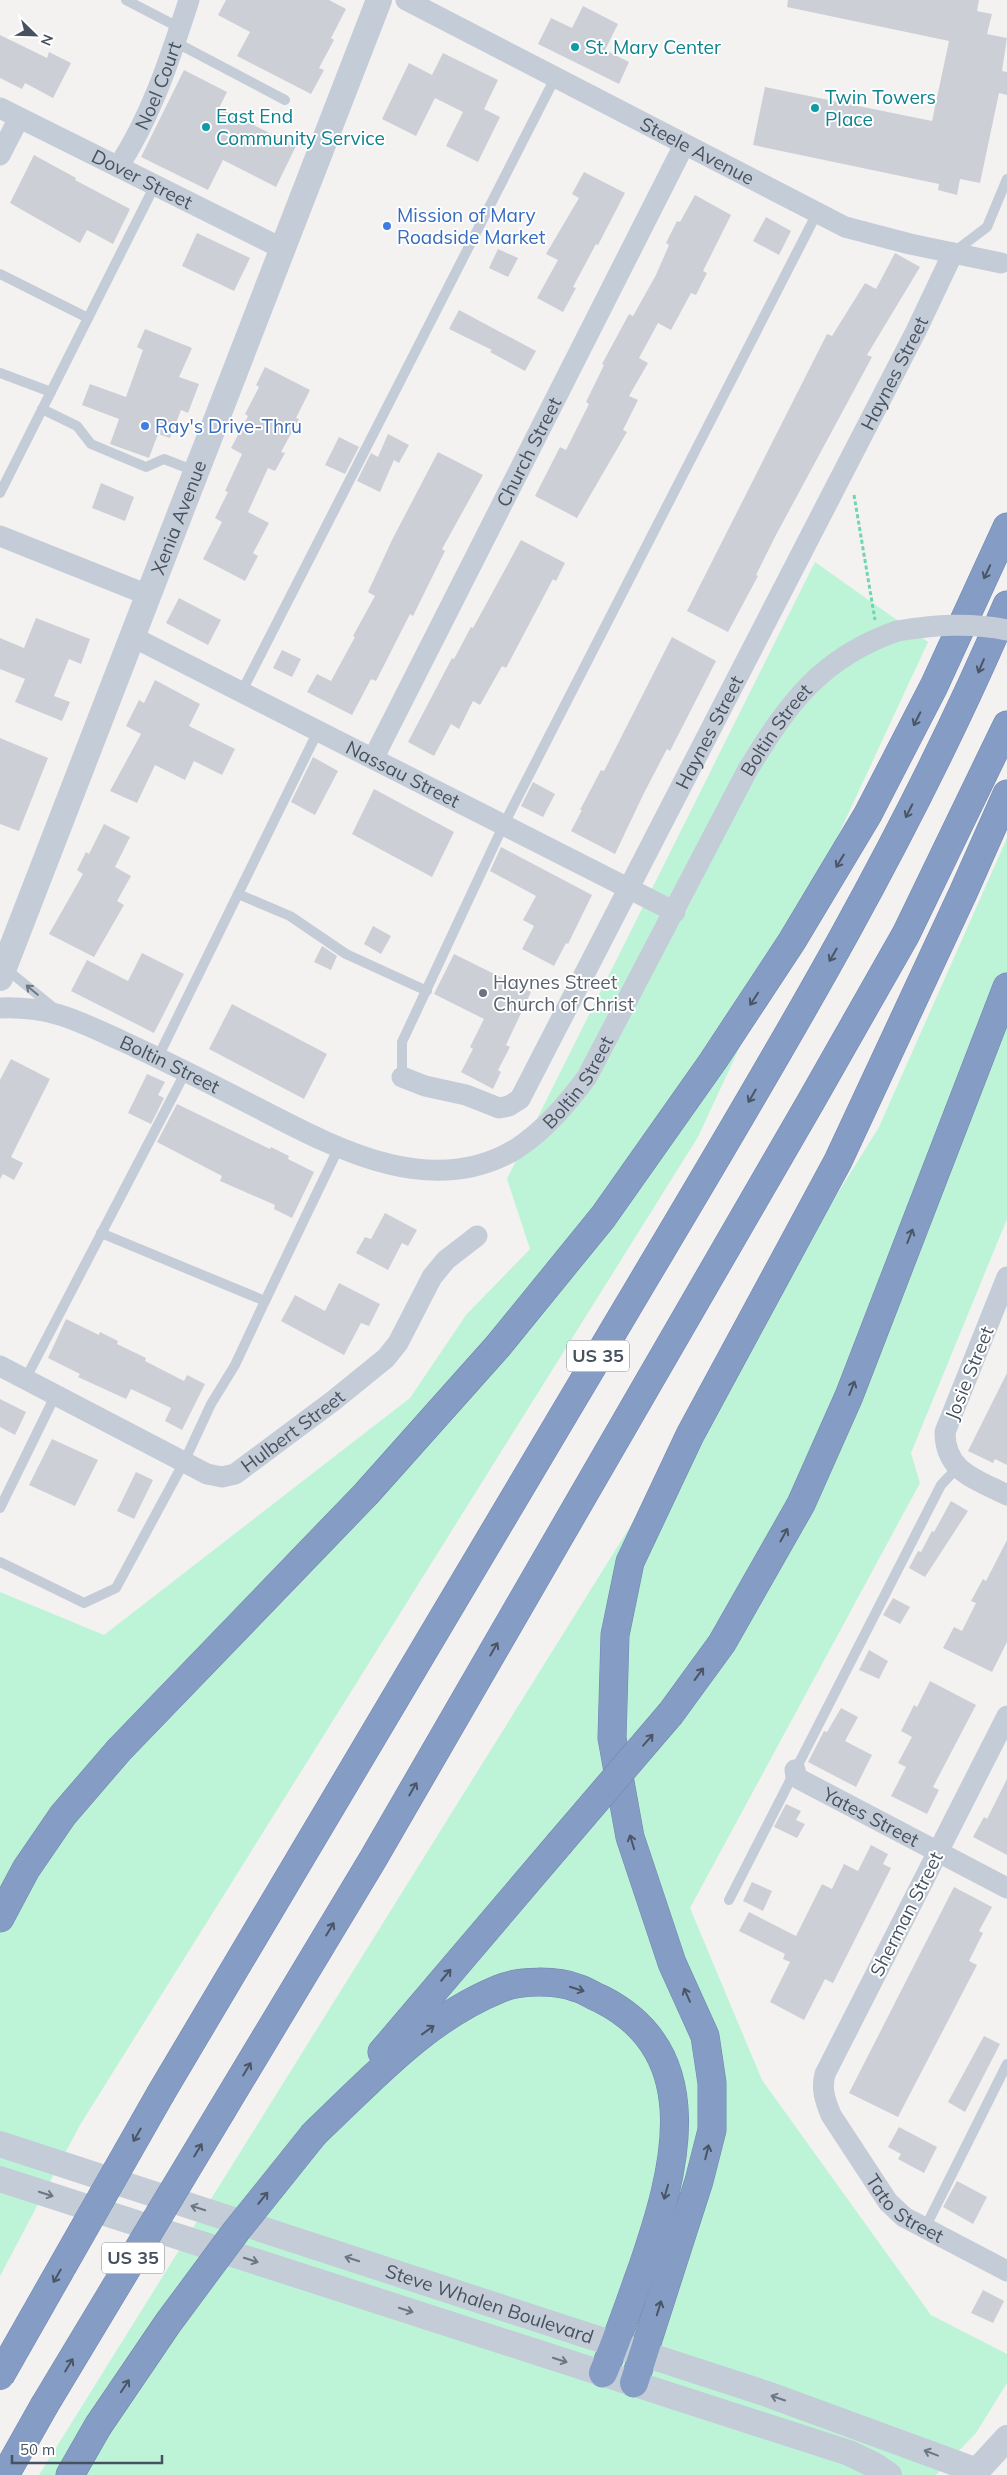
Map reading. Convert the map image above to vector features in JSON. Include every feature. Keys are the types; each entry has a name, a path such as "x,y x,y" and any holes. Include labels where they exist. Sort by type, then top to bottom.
{"highway":[{"path":"0,1918 26,1869 75,1800 118,1750 366,1494 498,1346 603,1218 713,1062 787,949 868,814 934,686 1007,527"},
{"name":"US 35","path":"0,2376 161,2093 738,1121 859,909 975,681 1007,605"},
{"name":"US 35","path":"5,2475 44,2406 373,1859 810,1103 906,934 1007,725"},
{"path":"634,2383 645,2354 699,2181 712,2130 712,2083 705,2036 672,1962 630,1836 612,1738 615,1634 630,1562 690,1435 838,1161 1007,794"},
{"path":"70,2475 98,2426 168,2323 237,2230 422,2003 671,1713 722,1643 801,1504 849,1396 1007,986"},
{"path":"314,2134 406,2046 451,2014 500,1988 536,1982 576,1987 614,2006 642,2028 665,2064 675,2098 676,2138 666,2193 615,2345 603,2373"}],"street":[{"name":"Noel Court","path":"118,167 135,140 156,97 189,0"},
{"name":"Xenia Avenue","path":"2,973 131,636 283,250 378,0"},
{"name":"Steele Avenue","path":"406,0 845,227 1001,263"},
{"name":"Dover Street","path":"0,108 283,250"},
{"path":"0,155 19,118"},
{"name":"Church Street","path":"374,757 684,145"},
{"name":"Haynes Street","path":"402,1077 425,1086 466,1095 499,1108 508,1106 520,1099 849,462 916,331 953,253"},
{"path":"0,536 148,594"},
{"name":"Boltin Street","path":"0,1008 22,1007 60,1014 158,1057 315,1137 396,1167 424,1170 457,1168 487,1162 515,1149 541,1130 566,1105 587,1077 675,912 747,771 775,726 797,696 820,674 849,653 888,635 929,626 962,624 1007,630"},
{"name":"Nassau Street","path":"131,636 374,757 675,912"},
{"name":"Hulbert Street","path":"0,1366 207,1474 222,1477 235,1474 333,1401 386,1358 398,1343 432,1277 446,1260 477,1236"},
{"name":"Josie Street","path":"957,1468 950,1460 945,1446 945,1432 1007,1278"},
{"path":"957,1468 1007,1494"},
{"name":"Sherman Street","path":"831,2114 824,2099 823,2083 825,2074 1007,1716"},
{"name":"Yates Street","path":"795,1770 796,1777 801,1780 1007,1888"},
{"name":"Tato Street","path":"831,2114 888,2202 904,2217 1007,2271"},
{"name":"Steve Whalen Boulevard","path":"0,2144 645,2354 866,2429 975,2473"},
{"name":"Steve Whalen Boulevard","path":"0,2179 849,2453 874,2465 889,2475"},
{"path":"975,2473 1007,2438"}],"lane":[{"path":"126,0 177,35 285,100"},
{"path":"242,691 555,78"},
{"path":"953,253 987,226 1007,179"},
{"path":"0,493 155,185"},
{"path":"402,1077 402,1042 504,824 817,212"},
{"path":"0,274 88,318"},
{"path":"0,373 51,392"},
{"path":"42,409 77,426 91,444 146,467 164,459 196,471"},
{"path":"158,1057 319,730"},
{"path":"238,894 290,916 346,954 427,991"},
{"path":"2,973 60,1014"},
{"path":"26,1378 186,1071"},
{"path":"0,1562 84,1603 116,1588 184,1462 211,1404 235,1365 264,1300 339,1147"},
{"path":"101,1233 264,1300"},
{"path":"0,1508 56,1394"},
{"path":"729,1900 940,1485 957,1468"},
{"path":"925,2228 1007,2064"}],"path":[{"path":"849,462 888,635"}],"green space":[{"path":"815,562 928,642 698,1137 80,2125 0,2276 0,1592 104,1635 410,1398 466,1315 530,1249 507,1179"},
{"path":"1007,838 1007,1219 911,1453 920,1483 690,1908 762,2080 931,2315 1007,2354 1007,2383 976,2433 936,2475 39,2475 879,1127"}],"building":[{"path":"226,0 329,0 346,9 331,38 334,40 319,68 324,70 311,94 237,56 250,32 218,15"},
{"name":"Twin Towers Place","path":"788,0 979,0 977,11 992,14 987,34 1007,38 1002,71 1007,72 1007,95 999,93 980,183 960,179 957,195 938,190 939,184 753,145 765,87 932,121 949,41 787,7"},
{"name":"St. Mary Center","path":"583,6 618,24 605,50 629,62 619,84 538,44 551,18 572,28"},
{"path":"0,35 47,58 49,52 71,63 53,98 25,83 22,89 0,78"},
{"path":"443,53 498,80 484,109 500,117 478,162 446,146 463,112 435,98 416,136 382,119 409,63 432,75"},
{"name":"East End Community Service","path":"184,70 227,92 219,108 296,146 276,187 223,160 208,190 141,157"},
{"path":"34,155 76,178 75,180 130,209 113,244 87,230 80,243 10,203"},
{"path":"584,172 625,193 598,245 596,244 573,287 576,288 563,312 537,298 558,260 546,254 579,198 572,194"},
{"path":"695,195 731,215 703,271 707,273 696,295 691,293 671,330 658,323 639,358 648,363 629,396 638,400 623,430 627,432 577,518 535,496 560,447 566,450 589,404 586,402 604,365 602,364 629,314 633,316 656,275 669,245 666,243 677,221 680,222"},
{"path":"766,217 791,231 779,255 753,241"},
{"path":"197,233 250,258 234,291 182,266"},
{"path":"498,249 518,258 508,277 489,268"},
{"path":"895,253 920,267 867,355 872,357 776,535 756,575 758,576 728,632 687,611 827,334 832,336 865,283 876,289"},
{"path":"459,310 536,351 525,371 490,352 492,350 449,329"},
{"path":"145,329 192,348 179,377 199,384 188,413 181,410 170,438 158,434 149,458 110,444 119,419 82,405 90,384 126,397 143,350 137,347"},
{"path":"265,367 310,390 296,418 299,419 281,452 285,453 275,471 268,468 248,512 269,523 253,553 258,556 245,581 203,559 222,522 215,518 228,492 225,491 242,454 231,448 248,416 245,414 259,387 256,385"},
{"path":"388,434 409,445 399,463 394,460 380,492 357,481 371,453 378,457"},
{"path":"339,437 359,447 345,474 325,465"},
{"path":"438,452 483,475 442,549 445,551 413,616 410,614 376,681 371,679 352,715 307,692 317,674 331,681 375,596 368,592 392,540"},
{"path":"101,483 134,497 125,521 92,508"},
{"path":"521,540 565,563 556,581 553,579 506,668 502,666 480,705 473,701 459,729 451,724 434,756 408,742 452,658 454,659 471,627 473,628"},
{"path":"179,598 221,620 208,645 166,623"},
{"path":"36,618 90,639 81,664 69,659 54,696 70,702 62,721 15,702 25,679 0,669 0,638 24,648"},
{"path":"672,637 716,661 670,751 667,749 615,854 571,831 582,810 580,810 601,770 604,771"},
{"path":"282,650 301,659 292,677 273,668"},
{"path":"155,680 200,704 189,726 235,749 222,775 194,761 185,780 155,765 137,803 110,791 141,734 126,726 139,700 144,703"},
{"path":"0,738 48,758 19,831 0,824"},
{"path":"313,757 338,771 315,815 291,802"},
{"path":"533,782 555,794 543,817 521,806"},
{"path":"374,789 454,832 432,877 352,834"},
{"path":"104,824 130,837 115,867 131,876 117,901 124,905 94,957 49,934 83,874 77,870 86,852 89,854"},
{"path":"501,847 592,895 568,944 566,943 554,966 522,949 534,926 523,920 536,896 490,871"},
{"path":"373,926 391,936 381,954 364,944"},
{"path":"322,946 337,956 331,970 314,962"},
{"path":"142,953 184,974 154,1033 71,991 87,960 128,981"},
{"name":"Haynes Street Church of Christ","path":"454,954 531,992 506,1045 510,1047 498,1070 501,1072 493,1089 461,1072 473,1049 470,1047 484,1019 434,994"},
{"path":"232,1004 327,1054 304,1099 209,1049"},
{"path":"11,1059 50,1079 11,1157 23,1163 14,1180 3,1174 0,1179 0,1080"},
{"path":"147,1074 165,1082 158,1095 164,1098 151,1124 128,1113"},
{"path":"177,1104 270,1149 271,1147 289,1156 288,1159 314,1172 292,1218 274,1209 275,1205 220,1181 222,1176 157,1142"},
{"path":"385,1213 417,1230 408,1246 402,1243 388,1270 356,1253 365,1237 371,1239"},
{"path":"339,1283 380,1304 369,1326 361,1323 344,1355 281,1321 295,1295 325,1311"},
{"path":"66,1319 99,1335 100,1332 118,1341 117,1344 146,1358 145,1361 184,1381 187,1375 205,1384 182,1430 165,1421 171,1408 131,1389 126,1399 78,1377 80,1374 48,1358"},
{"path":"1007,1373 1007,1465 995,1459 993,1463 968,1451"},
{"path":"0,1399 26,1412 15,1435 0,1427"},
{"path":"52,1439 98,1460 75,1506 29,1485"},
{"path":"136,1472 153,1480 134,1519 117,1511"},
{"path":"951,1501 968,1511 925,1577 909,1568 918,1551 921,1552 932,1531 934,1532"},
{"path":"1007,1540 1007,1642 992,1672 943,1648 954,1627 962,1631 976,1603 971,1601 983,1579 986,1581"},
{"path":"893,1598 910,1607 900,1624 883,1615"},
{"path":"869,1650 888,1661 879,1679 859,1670"},
{"path":"930,1681 976,1705 933,1787 939,1790 927,1814 891,1796 906,1767 898,1763 912,1737 901,1731 914,1705 917,1707"},
{"path":"841,1708 858,1717 845,1741 872,1755 856,1787 808,1762 824,1731 827,1732"},
{"path":"1007,1779 1007,1855 973,1837 984,1817 987,1819"},
{"path":"786,1804 801,1811 796,1820 805,1824 797,1838 774,1827"},
{"path":"871,1845 888,1854 883,1864 891,1868 833,1983 825,1979 804,2020 770,2002 790,1962 783,1959 785,1954 739,1931 749,1912 796,1936 822,1884 832,1889 844,1864 858,1871"},
{"path":"752,1882 772,1891 763,1911 743,1901"},
{"path":"954,1887 992,1907 979,1931 983,1933 969,1961 977,1965 898,2117 849,2093"},
{"path":"984,2036 1000,2044 965,2112 948,2102"},
{"path":"899,2127 937,2147 924,2173 898,2159 901,2154 888,2147"},
{"path":"957,2181 987,2197 973,2224 943,2207"},
{"path":"983,2290 1004,2301 993,2323 971,2313"}],"place":[{"name":"St. Mary Center","path":"575,47"},
{"name":"Twin Towers Place","path":"815,108"},
{"name":"East End Community Service","path":"206,127"},
{"name":"Mission of Mary Roadside Market","path":"387,226"},
{"name":"Ray's Drive-Thru","path":"145,426"},
{"name":"Haynes Street Church of Christ","path":"483,993"}]}
